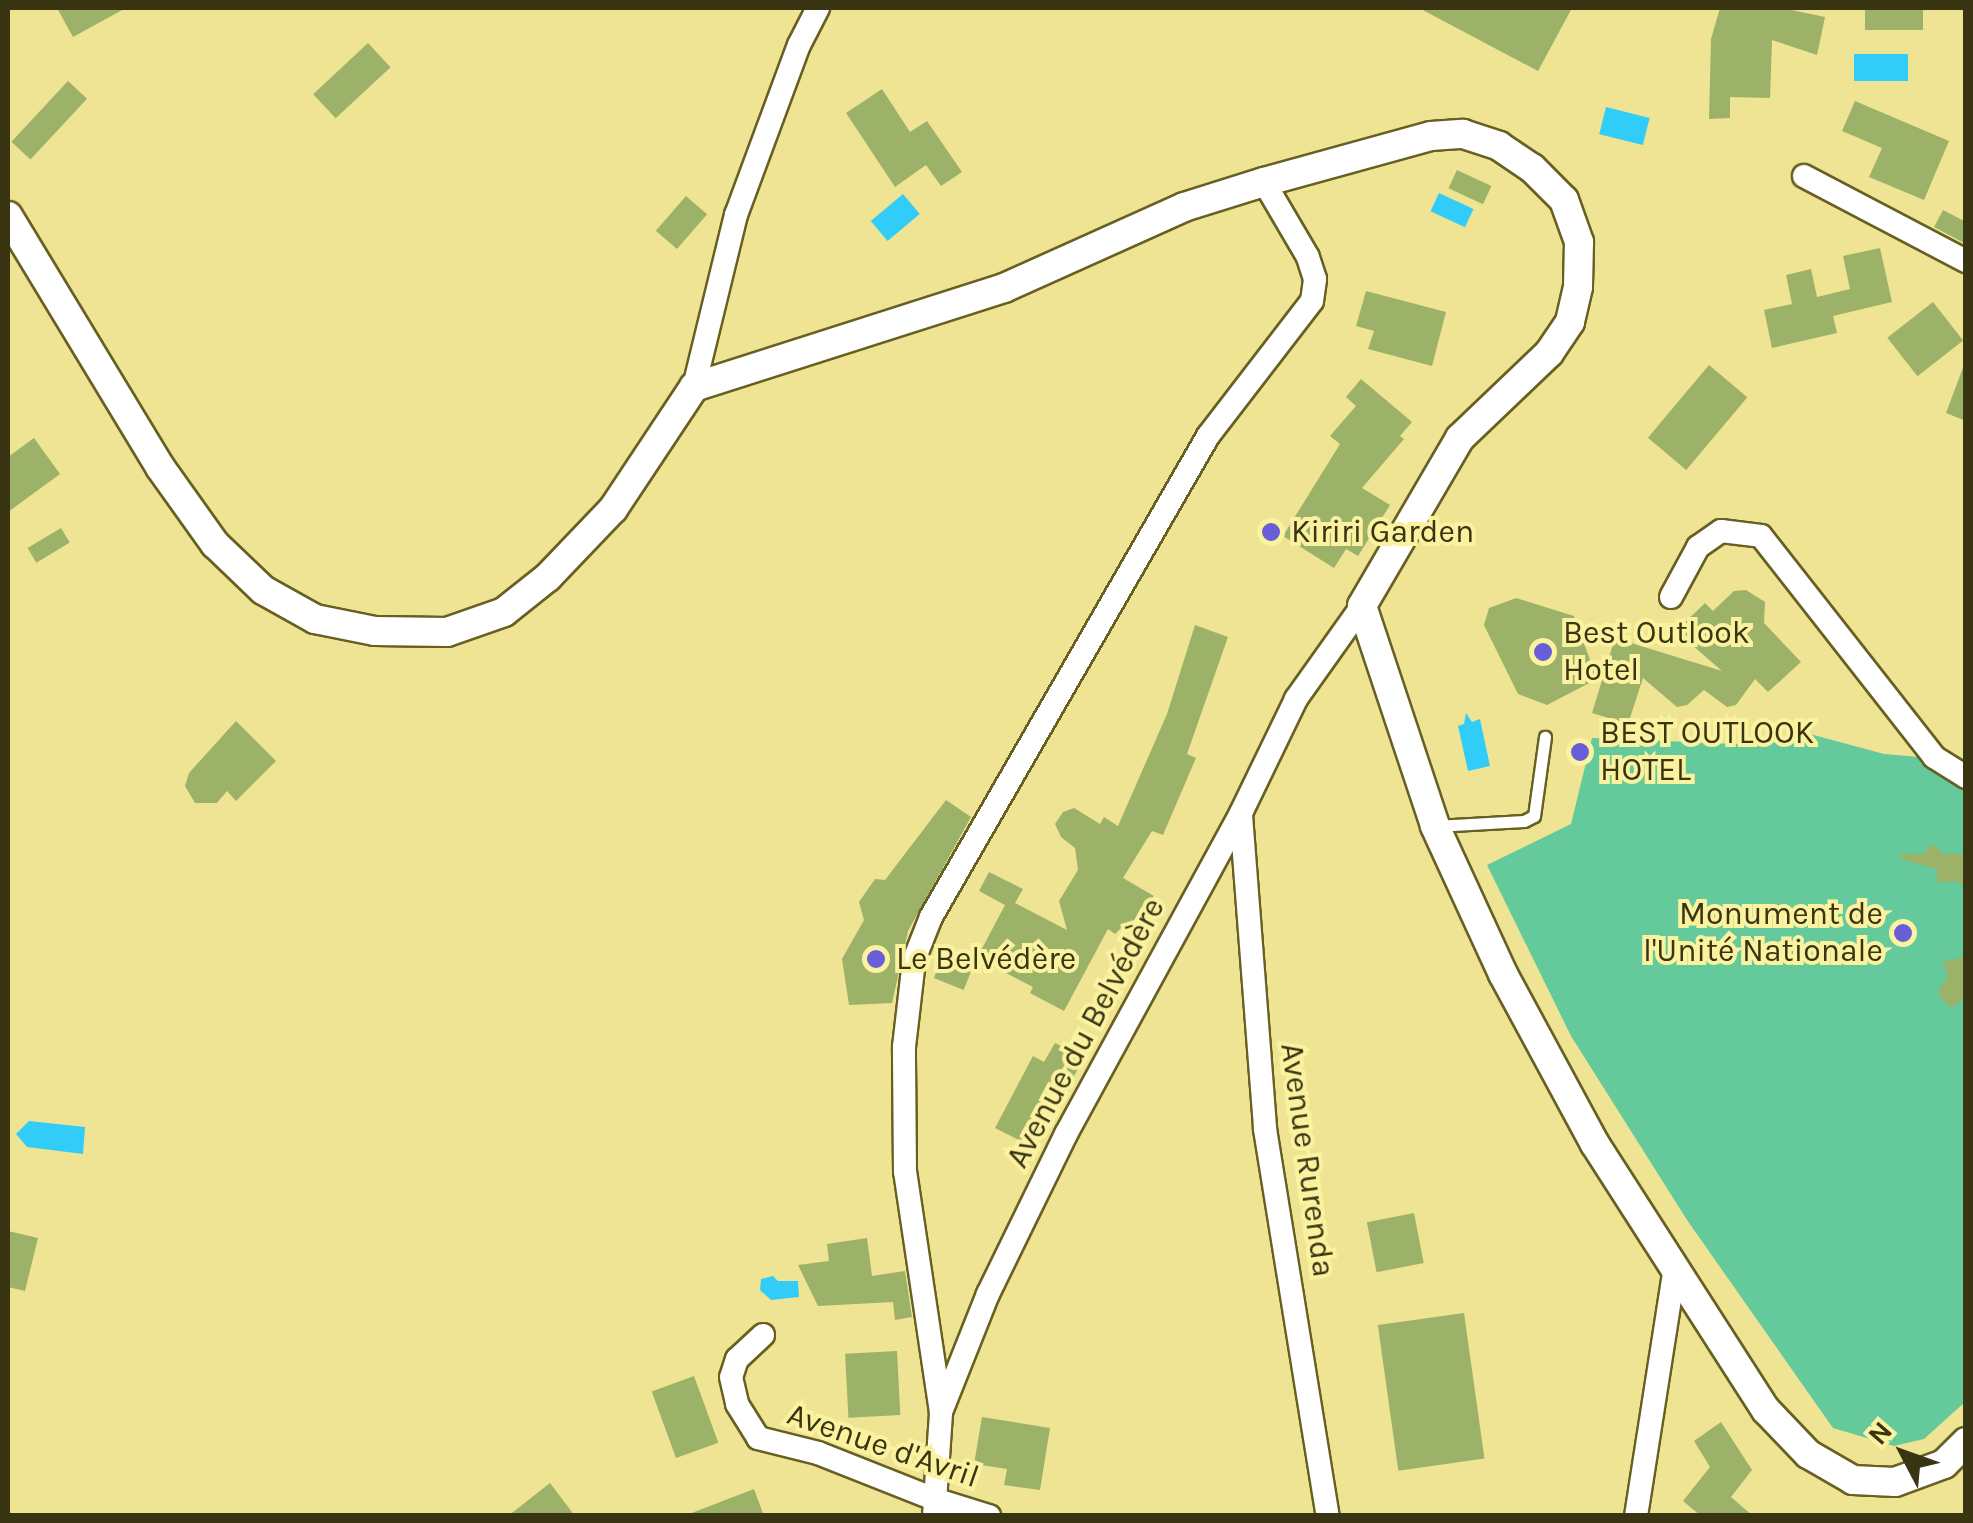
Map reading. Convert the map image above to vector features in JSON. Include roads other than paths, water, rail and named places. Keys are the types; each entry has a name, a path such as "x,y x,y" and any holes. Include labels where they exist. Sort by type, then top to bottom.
{"street":[{"path":"8,216 160,467 215,544 263,590 315,619 374,631 447,632 504,612 548,577 613,508 694,387 736,215 799,45 818,8"},
{"path":"694,387 1004,288 1184,207 1431,136 1463,134 1499,146 1532,168 1564,200 1579,242 1578,286 1570,322 1549,353 1460,438 1362,606 1435,826 1503,974 1595,1144 1674,1274 1766,1410 1808,1454 1854,1480 1895,1482 1944,1464 1966,1442"},
{"path":"1804,176 1966,260"},
{"path":"941,1412 905,1172 904,1047 914,960 931,916 1208,436 1312,301 1315,279 1308,257 1264,182"},
{"path":"1671,597 1698,547 1709,539 1721,531 1761,536 1934,757 1966,777"},
{"name":"Avenue du Belvédère","path":"934,1508 941,1412 988,1294 1066,1134 1241,812 1296,699 1362,606"},
{"name":"Avenue Rurenda","path":"1241,812 1265,1128 1328,1516"},
{"path":"1636,1516 1674,1274"},
{"name":"Avenue d'Avril","path":"763,1335 737,1359 732,1378 737,1404 758,1438 818,1454 934,1508 989,1516"}],"lane":[{"path":"1435,826 1524,821 1534,816 1545,737"}],"water":[{"path":"1854,54 1908,54 1908,81 1854,81"},
{"path":"1606,107 1650,118 1643,145 1599,134"},
{"path":"1439,193 1473,209 1465,227 1431,211"},
{"path":"903,194 920,214 888,241 871,221"},
{"path":"1466,713 1472,722 1480,719 1490,766 1468,771 1458,726 1464,724"},
{"path":"29,1121 85,1127 83,1154 27,1147 16,1134"},
{"path":"773,1276 778,1281 798,1281 799,1297 771,1300 760,1290 761,1279"}],"place":[{"name":"Kiriri Garden","path":"1271,532"},
{"name":"Best Outlook Hotel","path":"1543,652"},
{"name":"BEST OUTLOOK HOTEL","path":"1580,752"},
{"name":"Monument de l'Unité Nationale","path":"1903,933"},
{"name":"Le Belvédère","path":"876,959"}]}
